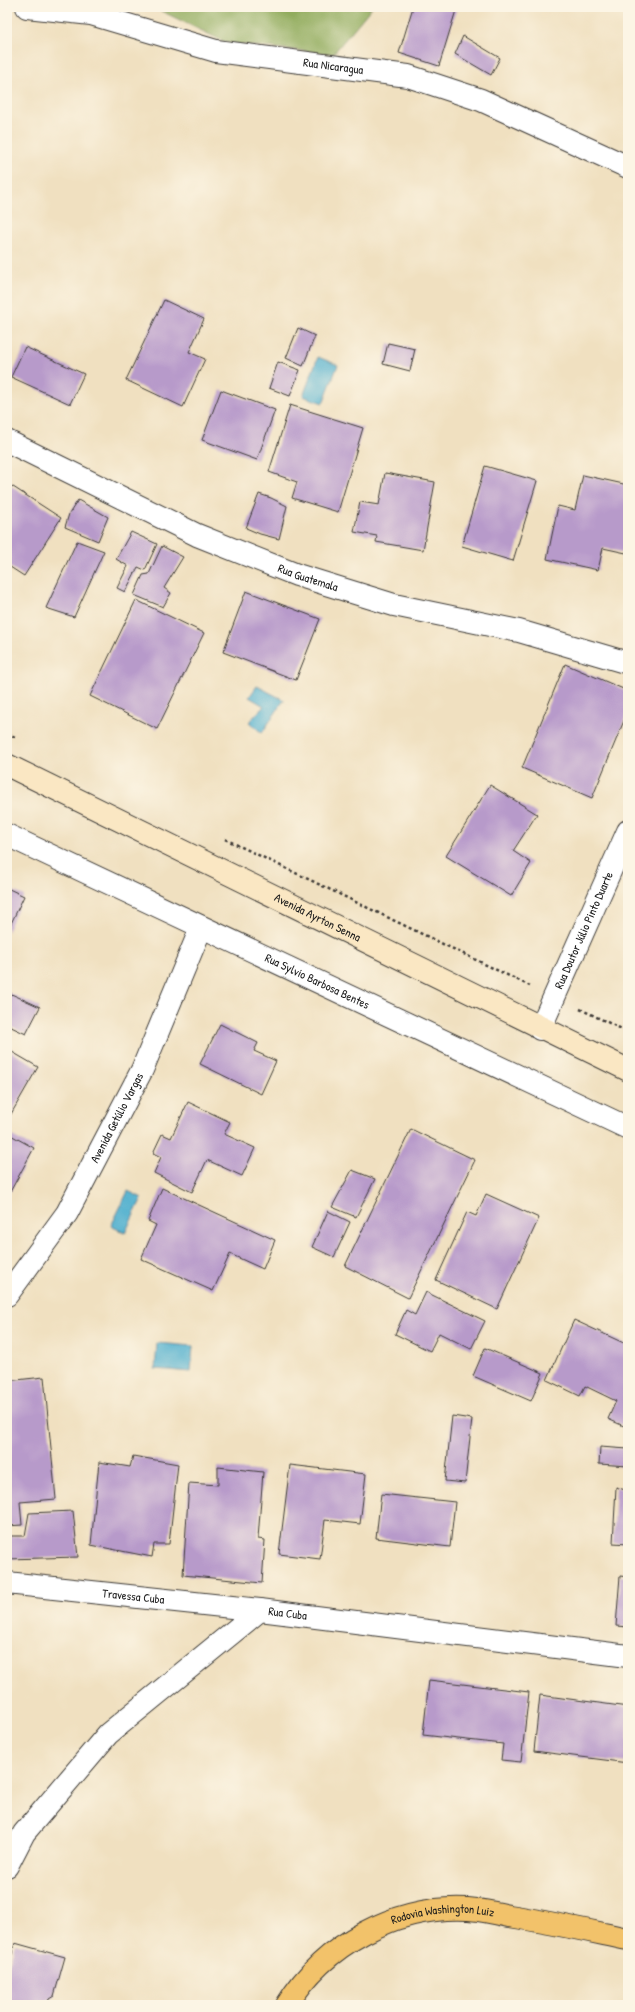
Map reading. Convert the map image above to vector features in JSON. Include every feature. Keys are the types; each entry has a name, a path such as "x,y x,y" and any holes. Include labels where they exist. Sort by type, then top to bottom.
{"highway":[{"name":"Rodovia Washington Luiz","path":"287,2005 296,1990 332,1952 373,1927 421,1911 467,1909 542,1921 628,1939"}],"main road":[{"name":"Avenida Ayrton Senna","path":"7,765 540,1029 628,1070"}],"street":[{"name":"Rua Nicaragua","path":"27,7 86,11 216,51 408,76 482,100 628,167"},
{"name":"Rua Guatemala","path":"7,441 197,535 297,575 394,605 519,630 628,663"},
{"name":"Rua Doutor Júlio Pinto Duarte","path":"540,1029 628,831"},
{"name":"Rua Sylvio Barbosa Bentes","path":"7,835 201,928 628,1128"},
{"name":"Avenida Getúlio Vargas","path":"7,1295 67,1213 142,1070 201,928"},
{"name":"Travessa Cuba","path":"7,1583 260,1610"},
{"name":"Rua Cuba","path":"7,1866 24,1833 108,1734 260,1610 628,1656"}],"path":[{"path":"7,733 20,739"},
{"path":"224,838 628,1032"}],"green space":[{"path":"153,7 372,7 333,54 227,43"}],"water":[{"path":"318,357 338,365 323,403 303,396"},
{"path":"257,686 284,700 262,733 249,722 264,706 249,697"},
{"path":"128,1191 142,1198 125,1233 111,1226"},
{"path":"157,1343 193,1346 191,1372 155,1369"}],"building":[{"path":"413,7 457,7 439,66 399,53"},
{"path":"463,36 500,58 491,75 455,54"},
{"path":"164,300 204,319 189,352 205,359 183,407 126,380"},
{"path":"298,328 315,336 303,366 286,358"},
{"path":"388,343 415,349 410,371 383,364"},
{"path":"25,347 84,374 70,404 11,377"},
{"path":"278,362 300,370 290,396 269,388"},
{"path":"221,390 275,410 257,460 202,440"},
{"path":"290,405 363,428 338,512 292,498 297,482 269,472"},
{"path":"485,466 537,481 513,561 462,546"},
{"path":"385,473 435,482 423,550 376,542 377,536 354,532 360,502 379,505"},
{"path":"583,475 628,485 628,543 626,553 603,548 598,570 547,559 558,506 575,510"},
{"path":"7,483 61,518 24,576 7,565"},
{"path":"259,494 287,506 279,539 260,534 246,528"},
{"path":"78,500 108,517 98,541 65,527 69,514"},
{"path":"131,532 157,544 145,570 138,567 125,592 117,588 128,566 116,559"},
{"path":"77,541 104,551 74,617 46,608"},
{"path":"162,546 183,557 164,588 171,593 163,607 134,595 143,575 149,574"},
{"path":"246,591 320,619 296,680 223,652"},
{"path":"136,600 204,633 157,729 90,696"},
{"path":"565,664 628,691 628,711 592,798 522,768"},
{"path":"490,785 537,814 513,851 531,863 511,896 446,856"},
{"path":"7,888 24,896 7,932"},
{"path":"7,992 40,1007 26,1034 7,1025"},
{"path":"220,1024 258,1043 254,1051 276,1061 261,1094 200,1064"},
{"path":"7,1049 38,1067 7,1121"},
{"path":"188,1102 230,1122 224,1134 255,1148 242,1176 207,1160 192,1192 154,1173 161,1157 153,1153 162,1134 171,1138"},
{"path":"411,1129 475,1160 408,1298 345,1266"},
{"path":"7,1133 34,1148 10,1192 7,1190"},
{"path":"352,1170 375,1179 356,1217 332,1207"},
{"path":"162,1188 275,1240 263,1269 230,1254 213,1291 141,1259 156,1225 148,1221"},
{"path":"486,1194 539,1218 497,1309 436,1280 467,1212 476,1216"},
{"path":"328,1211 350,1222 334,1257 312,1247"},
{"path":"426,1292 485,1321 471,1349 439,1333 430,1351 395,1334 406,1310 415,1315"},
{"path":"574,1320 628,1345 628,1423 626,1427 608,1419 616,1401 585,1386 580,1396 547,1380"},
{"path":"485,1348 543,1373 531,1401 473,1376"},
{"path":"44,1377 56,1499 20,1502 22,1525 7,1526 7,1381"},
{"path":"452,1416 472,1419 465,1483 445,1481"},
{"path":"600,1447 628,1449 628,1466 599,1464"},
{"path":"133,1456 178,1464 169,1544 154,1544 152,1557 91,1545 99,1462 130,1467"},
{"path":"290,1465 366,1474 360,1524 325,1520 320,1559 279,1554"},
{"path":"218,1467 263,1472 258,1539 265,1540 262,1583 183,1575 189,1483 218,1485"},
{"path":"616,1487 628,1491 628,1544 613,1543"},
{"path":"381,1494 455,1502 450,1547 376,1538"},
{"path":"73,1511 78,1557 7,1559 7,1536 25,1536 29,1513"},
{"path":"620,1576 628,1577 628,1627 616,1626"},
{"path":"429,1680 529,1692 521,1762 501,1760 503,1744 423,1735"},
{"path":"540,1695 628,1707 628,1763 534,1751"},
{"path":"15,1943 65,1957 54,1996 49,1999 47,2005 7,2005 7,1971"}]}
